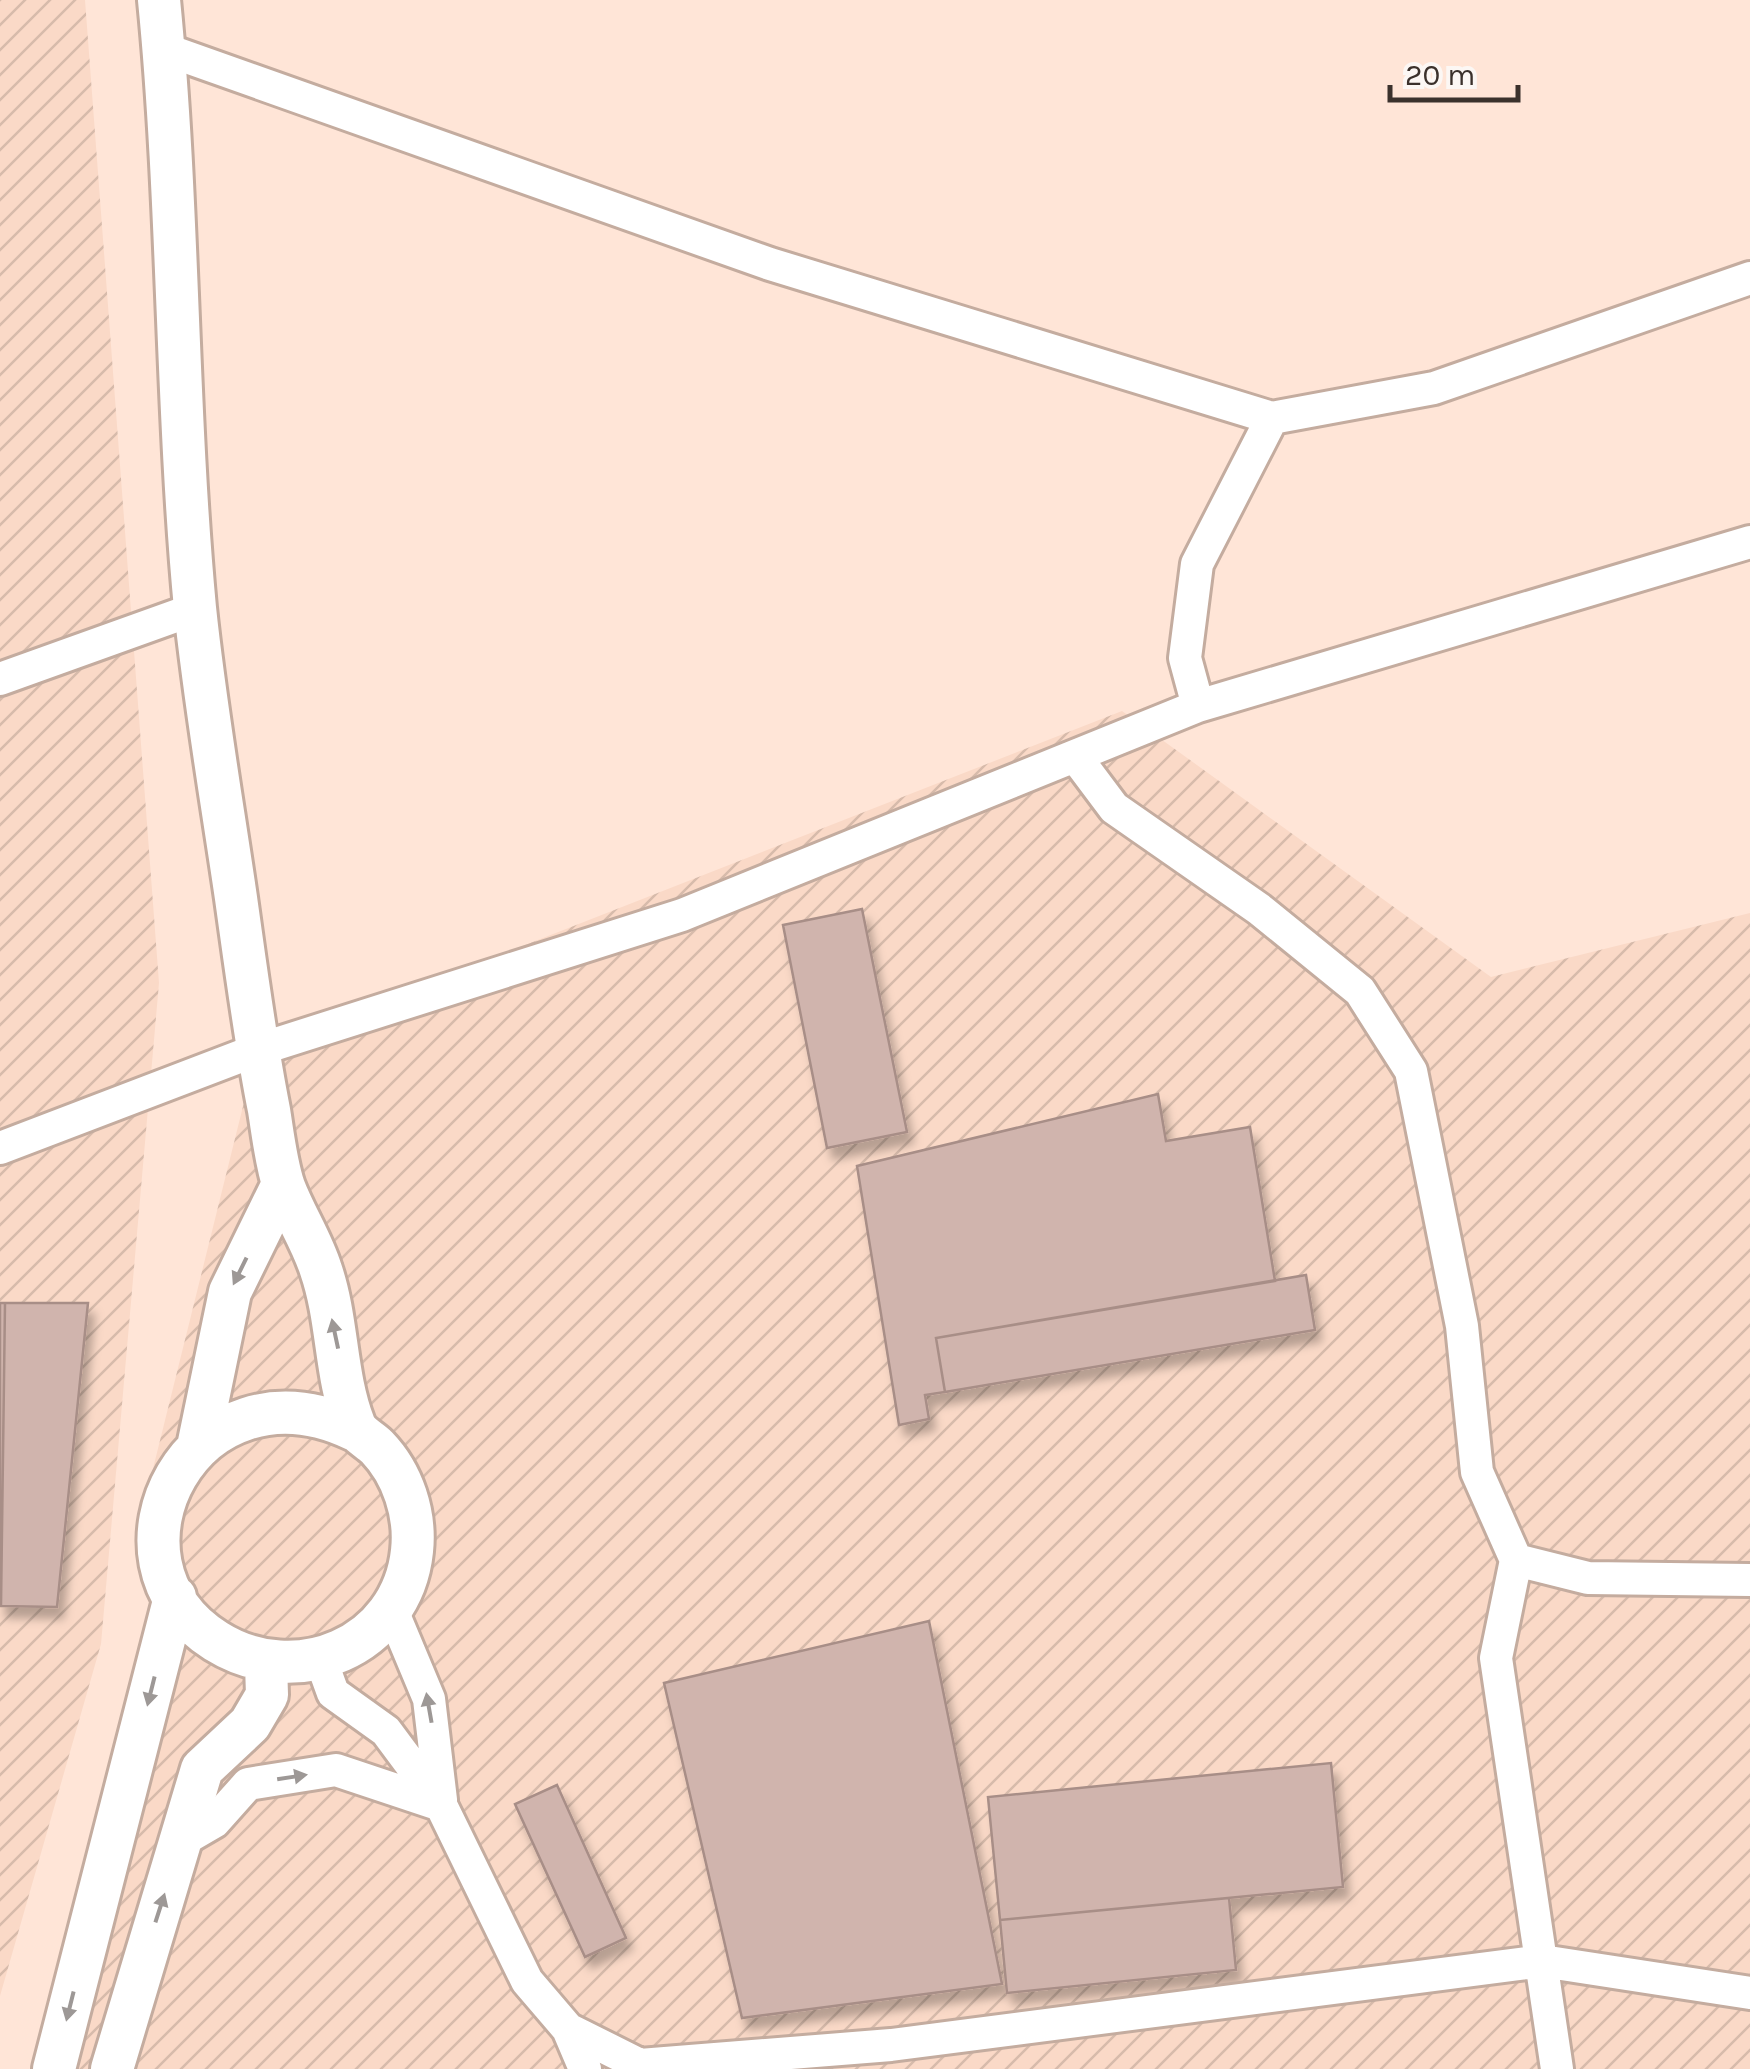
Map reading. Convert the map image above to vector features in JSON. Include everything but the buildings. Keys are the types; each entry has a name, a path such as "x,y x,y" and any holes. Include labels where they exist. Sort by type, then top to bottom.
{"street":[{"path":"158,0 196,609 257,1050 283,1184 322,1271 355,1430"},
{"path":"164,49 770,264 1272,418 1434,388 1750,278"},
{"path":"1198,706 1184,658 1197,564 1272,418"},
{"path":"0,1148 257,1050 682,915 1198,706 1750,542"},
{"path":"0,679 196,609"},
{"path":"1075,756 1114,808 1259,910 1360,991 1411,1071 1462,1326 1477,1472 1516,1560 1496,1658 1557,2069"},
{"path":"200,1442 248,1416 304,1411 355,1430 378,1448 407,1497 412,1555 391,1608 371,1630 321,1660 266,1664 212,1639 175,1597 164,1572 162,1516 169,1489 200,1442 230,1292 283,1184"},
{"path":"1516,1560 1588,1578 1750,1580"},
{"path":"54,2069 175,1597"},
{"path":"391,1608 429,1699 441,1805"},
{"path":"321,1660 333,1693 386,1731 441,1805 527,1981 568,2029 585,2069"},
{"path":"112,2069 202,1769 250,1724 267,1696 266,1664"},
{"path":"183,1840 214,1822 248,1784 336,1770 441,1805"},
{"path":"568,2029 640,2065 891,2045 1542,1961 1750,1993"}],"shaded area":[{"path":"0,0 85,0 159,983 101,1644 0,1996"},
{"path":"1122,711 1491,977 1750,913 1750,2069 54,2069 175,1597 139,1525 257,1050"}]}
